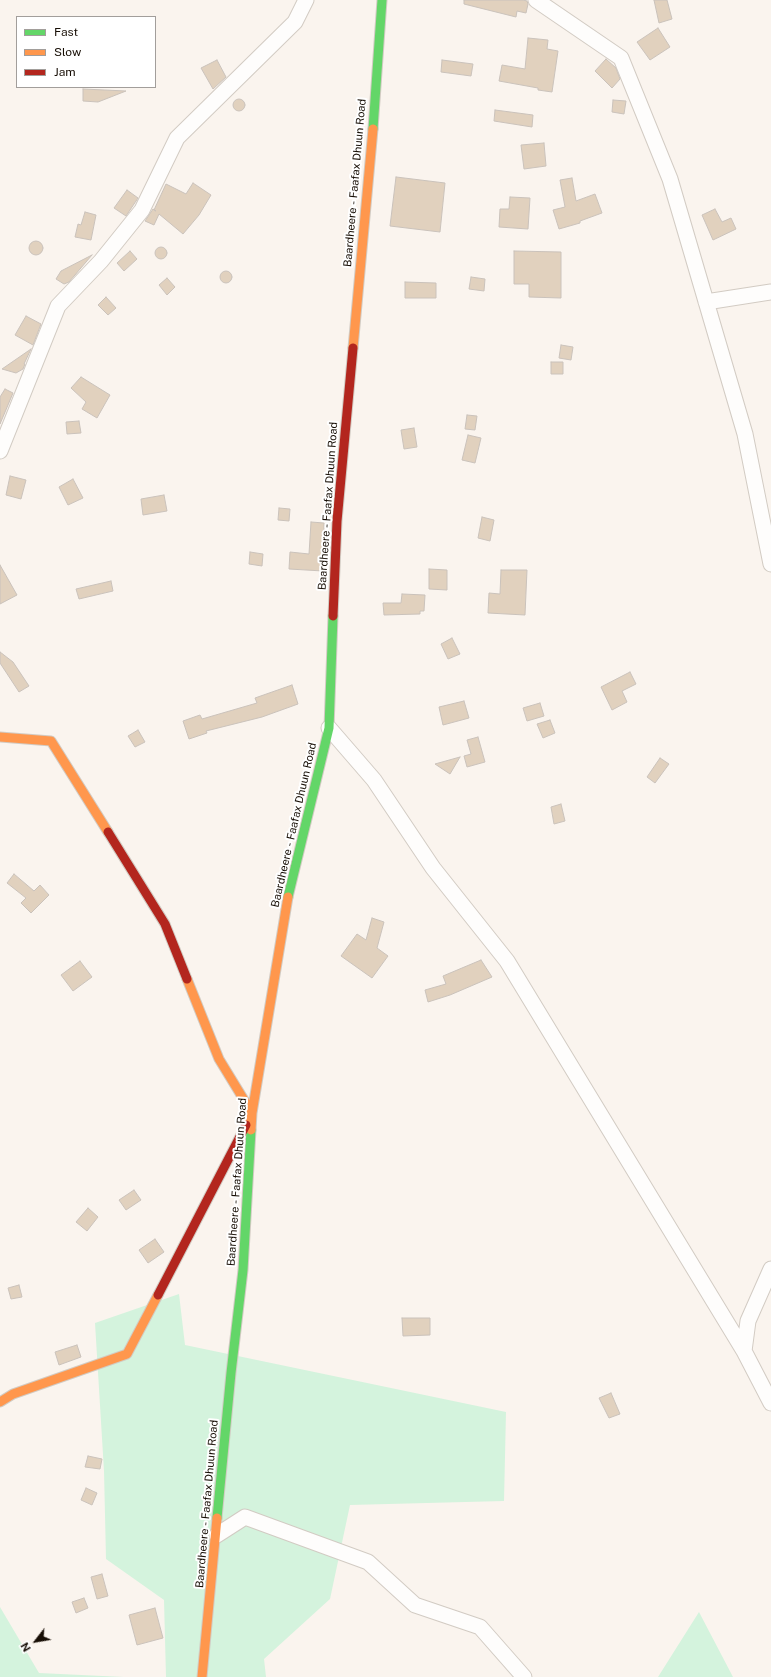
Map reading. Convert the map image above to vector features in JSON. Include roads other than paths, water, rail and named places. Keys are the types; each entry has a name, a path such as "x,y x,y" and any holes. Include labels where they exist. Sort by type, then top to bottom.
{"main road":[{"name":"Baardheere - Faafax Dhuun Road","path":"202,1677 231,1373 243,1270 252,1114 290,883 329,728 337,521 374,119 382,0"},
{"path":"0,737 52,741 164,924 219,1059 252,1114 127,1354 13,1394 0,1402"}],"street":[{"path":"0,452 58,306 101,261 142,210 177,138 295,22 306,0"},
{"path":"536,0 621,58 670,179 745,434 771,564"},
{"path":"706,302 771,292"},
{"path":"329,728 374,780 432,868 507,962 744,1351 771,1403"},
{"path":"744,1351 748,1321 771,1269"},
{"path":"216,1535 245,1517 368,1562 415,1605 480,1627 524,1677"}]}
